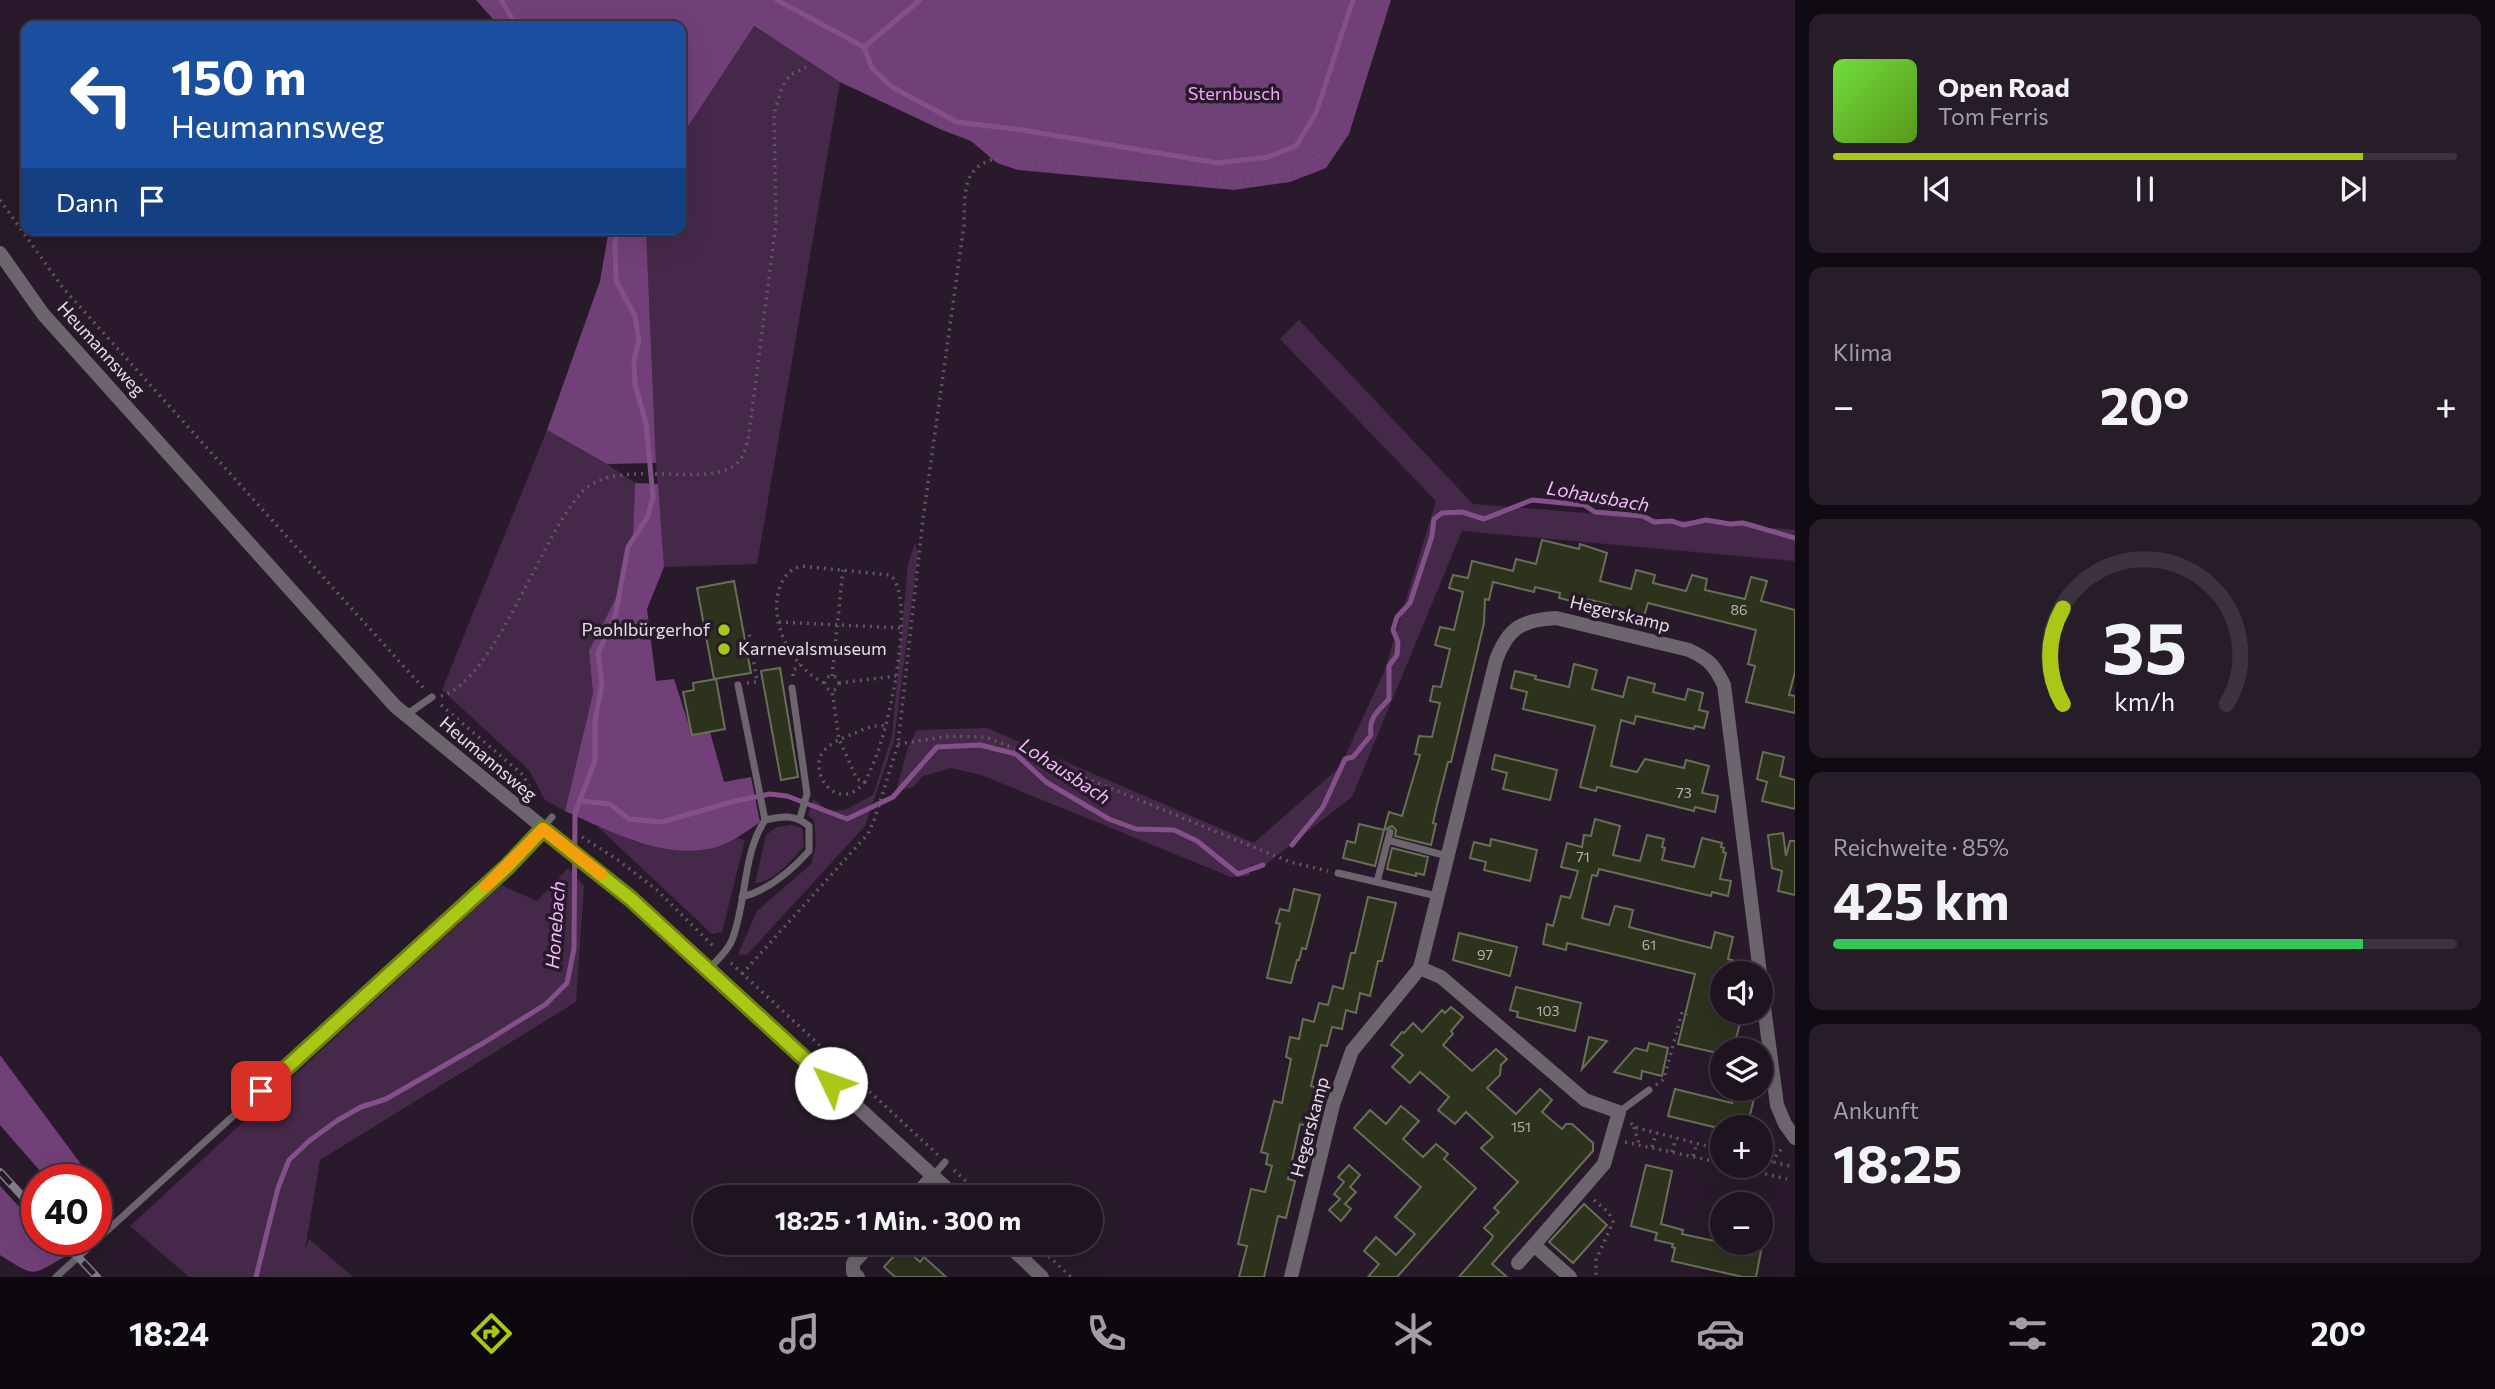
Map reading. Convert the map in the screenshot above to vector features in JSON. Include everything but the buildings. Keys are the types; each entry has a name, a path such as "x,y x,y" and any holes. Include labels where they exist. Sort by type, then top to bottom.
{"street":[{"name":"Heumannsweg","path":"0,253 43,314 395,706 548,823 558,841 631,899 943,1185"},
{"name":"Hegerskamp","path":"1291,1277 1333,1105 1352,1052 1420,968 1496,660 1503,642 1517,627 1535,619 1556,618 1689,650 1709,659 1724,685 1758,961"},
{"path":"1420,968 1441,977 1585,1100 1619,1112 1604,1164 1518,1263"},
{"name":"Hegerskamp","path":"1766,1024 1777,1105 1795,1138"},
{"path":"925,1185 933,1176"},
{"path":"1534,1245 1570,1277"},
{"path":"858,1277 853,1272 853,1264 861,1255"},
{"path":"1019,1255 1042,1277"}],"lane":[{"path":"708,970 731,942 758,832 765,820 738,685"},
{"path":"792,688 807,794 801,816"},
{"path":"406,715 432,697"},
{"path":"765,820 801,816"},
{"path":"742,897 761,892 798,863 809,850 809,826 801,816"},
{"path":"56,1277 507,867 548,823"},
{"path":"1377,882 1390,832"},
{"path":"1391,841 1448,856"},
{"path":"1338,873 1438,896"},
{"path":"1619,1112 1649,1090"},
{"path":"933,1176 945,1162"}],"path":[{"path":"970,1185 742,974 868,834 898,744 923,519 964,225 966,187 970,174 989,159 1000,158 1235,184 1266,180 1295,171 1318,156 1339,130 1380,0"},
{"path":"432,697 444,696 464,682 496,642 555,527 583,489 606,478 621,475 706,475 726,471 740,461 748,440 776,223 774,114 782,87 790,75 806,67"},
{"path":"0,200 21,229"},
{"path":"25,235 63,288 432,697 523,775 548,823"},
{"path":"832,691 795,658 784,638 775,609 783,579 793,569 801,566 890,575 900,587 901,628 896,676 886,726 866,782 855,792 846,795 836,793 826,785 818,765 821,755 839,740 873,726 886,726"},
{"path":"832,676 844,570"},
{"path":"779,622 901,628"},
{"path":"738,685 757,682 749,632"},
{"path":"824,683 828,676 838,679 839,683"},
{"path":"839,683 896,676"},
{"path":"832,691 839,683"},
{"path":"832,691 839,740 857,779 866,782"},
{"path":"898,744 950,736 986,737 1290,862 1338,873"},
{"path":"587,840 657,890 722,954"},
{"path":"1649,1090 1664,1079 1682,1012 1686,1013 1685,1018"},
{"path":"1619,1112 1634,1127 1639,1144 1710,1160"},
{"path":"1634,1127 1710,1147"},
{"path":"1652,1147 1656,1133"},
{"path":"1672,1152 1676,1138"},
{"path":"1693,1156 1697,1143"},
{"path":"1773,1164 1790,1166"},
{"path":"1773,1176 1787,1179"},
{"path":"1581,1190 1609,1213 1613,1222 1596,1260 1596,1277"},
{"path":"1047,1255 1070,1277"}],"shaded area":[{"path":"753,26 840,82 757,564 664,567 656,463 646,235 686,235 686,129"},
{"path":"1299,320 1473,504 1795,530 1795,561 1462,531 1352,797 1257,871 1252,863 1249,876 1231,877 981,775 951,768 923,776 913,787 896,791 908,747 917,730 987,728 1254,843 1340,767 1384,672 1436,501 1280,339"},
{"path":"547,430 635,483 633,534 621,588 589,651 593,693 565,811 545,800 529,770 442,690"},
{"path":"915,543 918,553 894,741 865,826 747,955 738,954 757,911 811,864 816,844 814,820 808,815 813,799 829,811 845,810 873,795 892,736 908,564"},
{"path":"791,825 802,828 804,847 776,875 755,883 766,835 777,827"},
{"path":"597,826 636,842 716,847 737,838 745,840 722,932 712,934"},
{"path":"568,868 584,886 576,1002 320,1160 305,1250 309,1239 353,1277 189,1277 130,1226 501,885 537,901"}],"green space":[{"name":"Sternbusch","path":"476,0 1391,0 1349,134 1326,168 1290,182 1234,190 1018,170 997,163 971,141 840,82 754,26 686,129 686,21 495,21"},
{"path":"608,235 646,235 656,463 607,464 547,430 600,281"},
{"path":"635,483 658,484 664,567 647,609 656,681 674,679 692,735 710,732 724,782 751,777 760,822 717,847 678,850 658,847 620,835 565,811 593,693 589,651 621,588 633,534"},
{"path":"0,1055 81,1164 34,1164 0,1125"},
{"path":"0,1186 21,1209 21,1255 66,1256 33,1272 0,1255"}],"waterway":[{"name":"Honebach","path":"501,0 515,21"},
{"path":"777,0 864,47 872,68 892,87 957,122 1022,130 1218,163 1268,157 1296,146 1316,113 1353,0"},
{"path":"864,47 920,0"},
{"name":"Honebach","path":"256,1277 278,1188 289,1160 309,1141 361,1107 386,1099 485,1042 546,1004 567,983 574,949 575,813 595,761 595,721 602,684 598,653 615,617 628,547 648,516 653,497 646,424 635,384 634,360 639,341 635,316 616,281 617,235"},
{"name":"Lohausbach","path":"1292,845 1323,807 1345,759 1353,757 1371,735 1372,719 1389,699 1389,666 1397,655 1398,642 1393,630 1397,617 1410,603 1432,536 1434,519 1442,513 1462,512 1484,519 1532,500 1584,505 1595,512 1643,516 1654,522 1672,521 1683,525 1706,520 1743,523 1795,538"},
{"name":"Lohausbach","path":"580,801 610,804 629,819 662,822 770,794 787,796 847,819 893,797 937,747 980,745 1016,754 1046,782 1109,819 1136,829 1174,830 1197,841 1238,874 1263,865"}],"railway":[{"path":"0,1172 21,1195"},
{"path":"76,1255 97,1277"}],"slow traffic":[{"path":"486,886 543,829 601,874"}],"place":[{"name":"Paohlbürgerhof","path":"724,630"},
{"name":"Karnevalsmuseum","path":"724,649"}],"route":[{"path":"261,1091 507,867 543,829 631,899 831,1083"}]}
